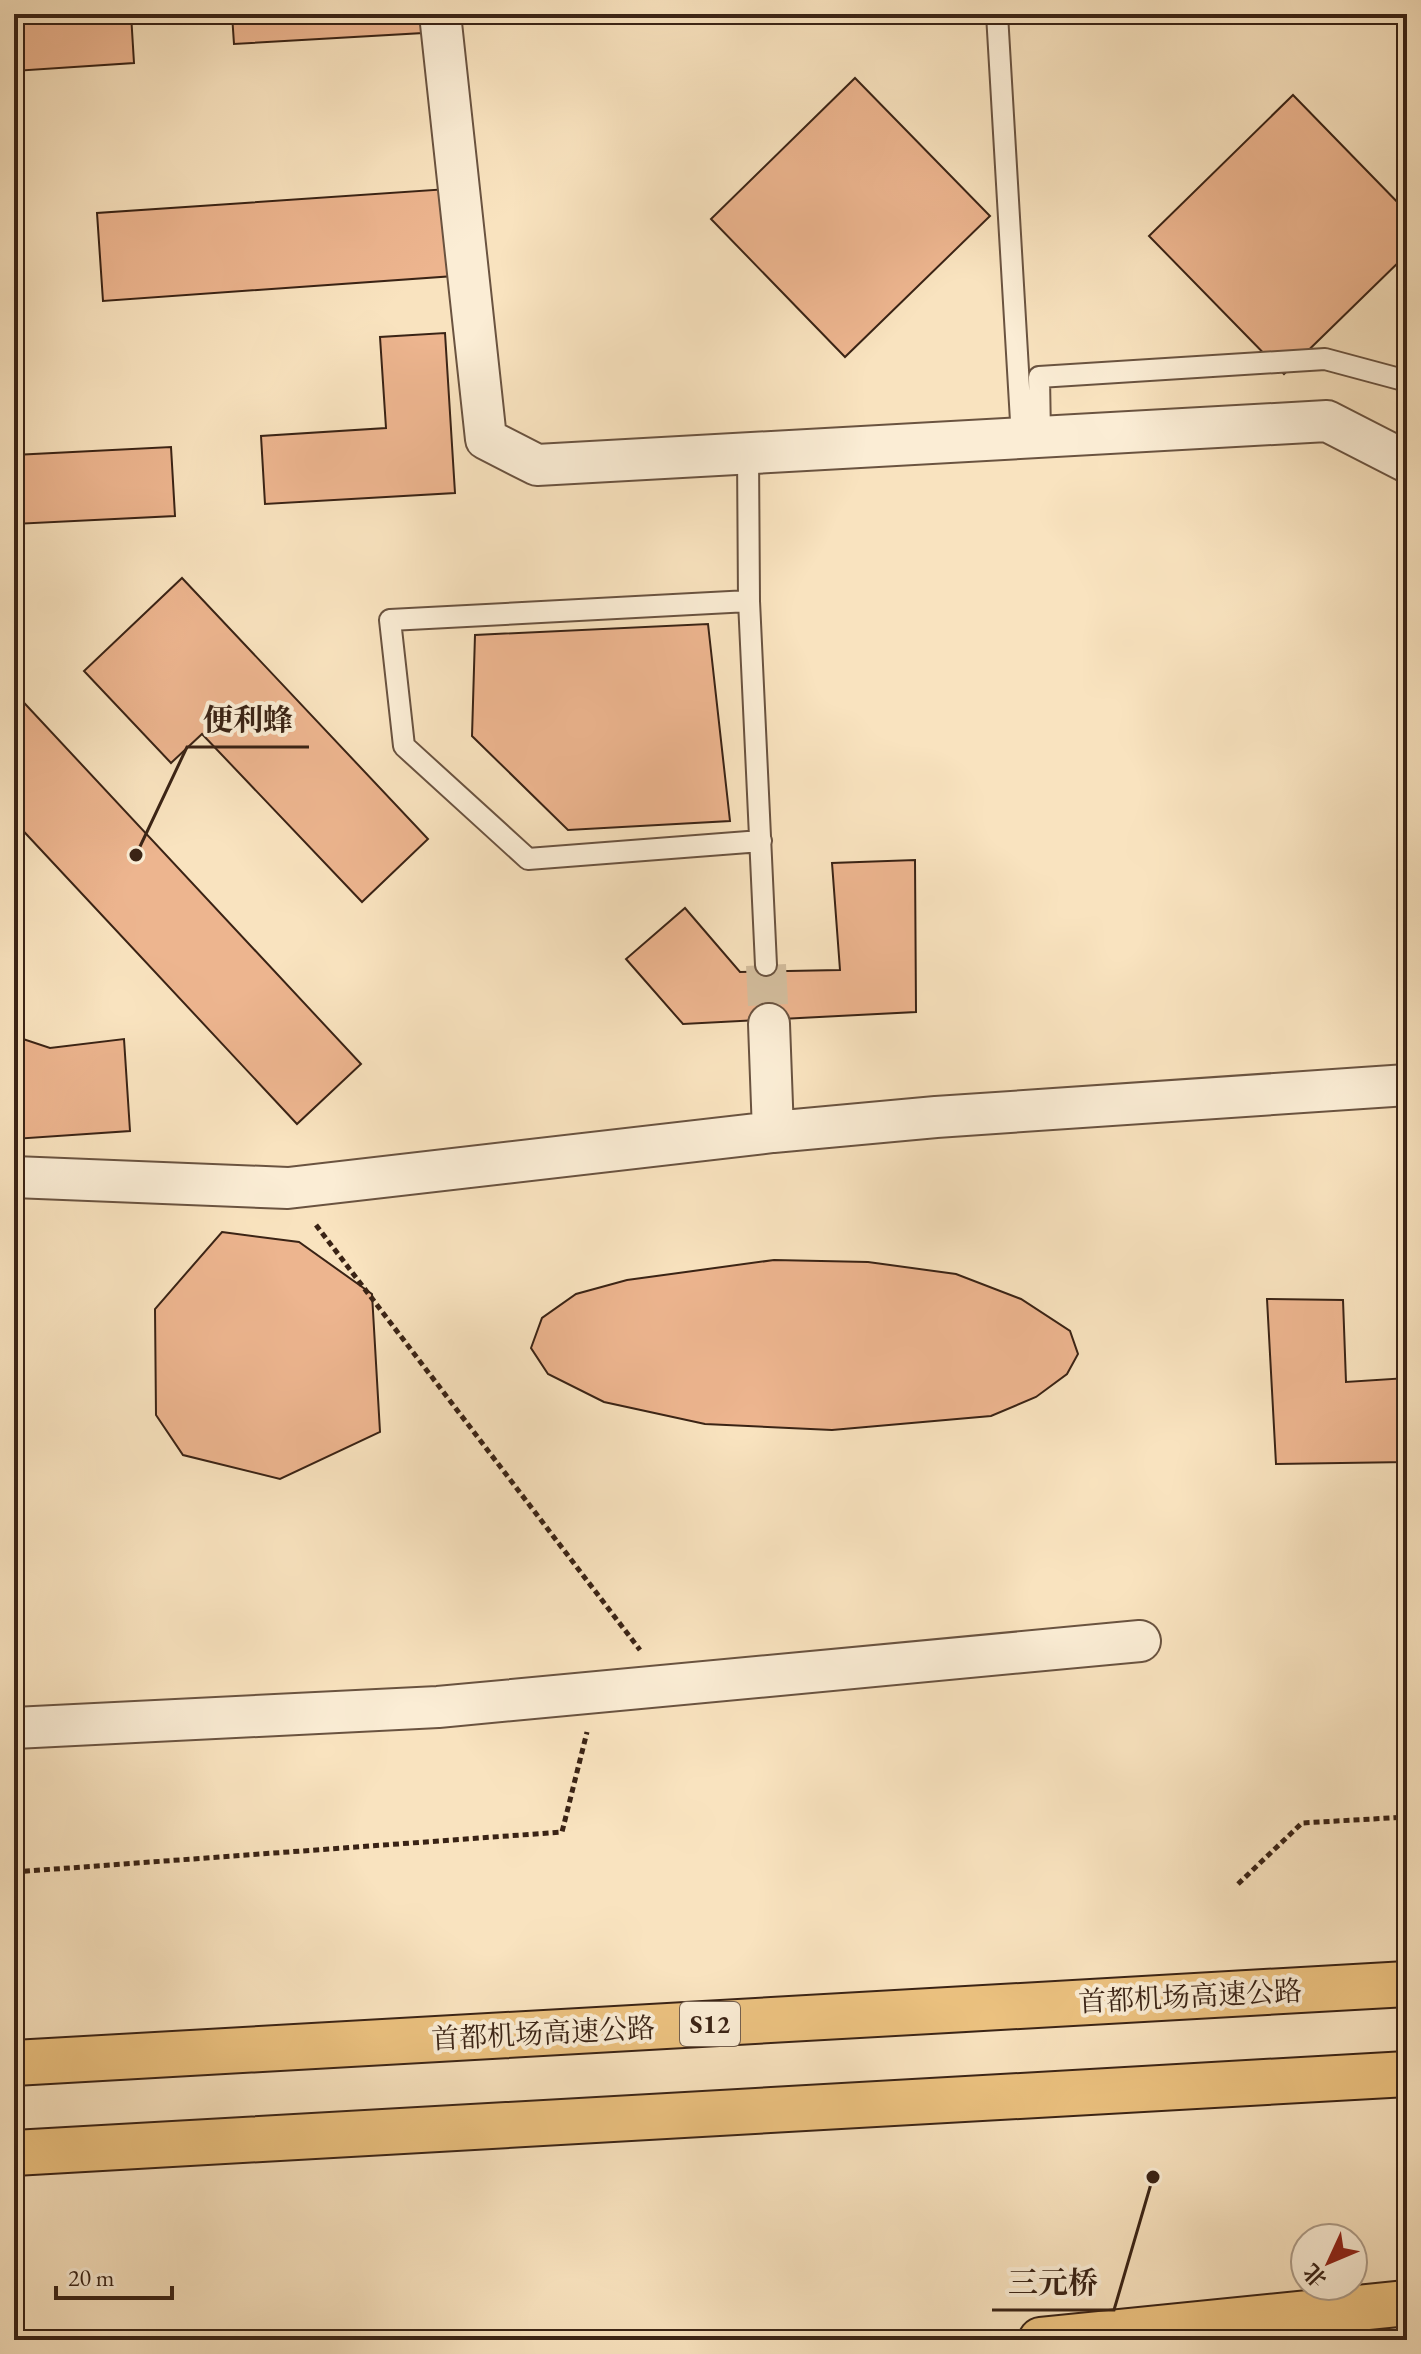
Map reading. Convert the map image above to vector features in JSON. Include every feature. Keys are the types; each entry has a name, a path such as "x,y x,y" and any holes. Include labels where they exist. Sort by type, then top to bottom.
{"highway":[{"name":"首都机场高速公路","path":"14,2063 1407,1984"},
{"path":"14,2153 1407,2074"},
{"path":"1041,2340 1407,2303"}],"street":[{"path":"440,14 486,439 537,465 1327,421 1407,462"},
{"path":"769,1024 773,1132"},
{"path":"14,1177 288,1188 773,1132 936,1117 1407,1085"},
{"path":"14,1728 438,1707 1140,1641"}],"lane":[{"path":"997,14 1031,437"},
{"path":"1031,437 1039,377 1325,359 1407,381"},
{"path":"748,453 749,601 766,965"},
{"path":"749,601 390,620 404,746 528,859 761,841"}],"path":[{"path":"288,1188 668,1685"},
{"path":"14,1872 562,1832 597,1692"},
{"path":"1238,1884 1302,1823 1407,1817"}],"building":[{"path":"14,14 131,14 134,63 14,71"},
{"path":"232,14 422,14 423,33 234,44"},
{"path":"855,78 990,216 845,357 711,219"},
{"path":"1293,95 1407,212 1407,254 1284,374 1149,236"},
{"path":"448,189 454,276 103,301 97,213"},
{"path":"445,333 455,493 265,504 261,436 386,428 380,337"},
{"path":"171,447 175,516 14,524 14,455"},
{"path":"182,578 428,839 362,902 202,734 171,763 84,671"},
{"path":"708,624 730,821 568,830 472,736 475,635"},
{"path":"14,692 361,1064 297,1124 14,821"},
{"path":"915,860 916,1012 683,1024 626,959 685,908 740,972 840,970 832,863"},
{"path":"14,1036 50,1048 124,1039 130,1131 14,1139"},
{"path":"222,1232 299,1242 372,1294 380,1432 280,1479 183,1455 156,1415 155,1309"},
{"path":"774,1260 868,1262 956,1274 1021,1299 1070,1331 1078,1354 1067,1374 1036,1397 991,1416 832,1430 705,1424 604,1402 548,1374 531,1348 542,1318 576,1294 627,1280"},
{"path":"1267,1299 1343,1300 1346,1382 1407,1378 1407,1462 1276,1464"}],"tunnel":[{"path":"766,965 769,1024"}],"place":[{"name":"便利蜂","path":"136,855"},
{"name":"三元桥","path":"1153,2177"}]}
